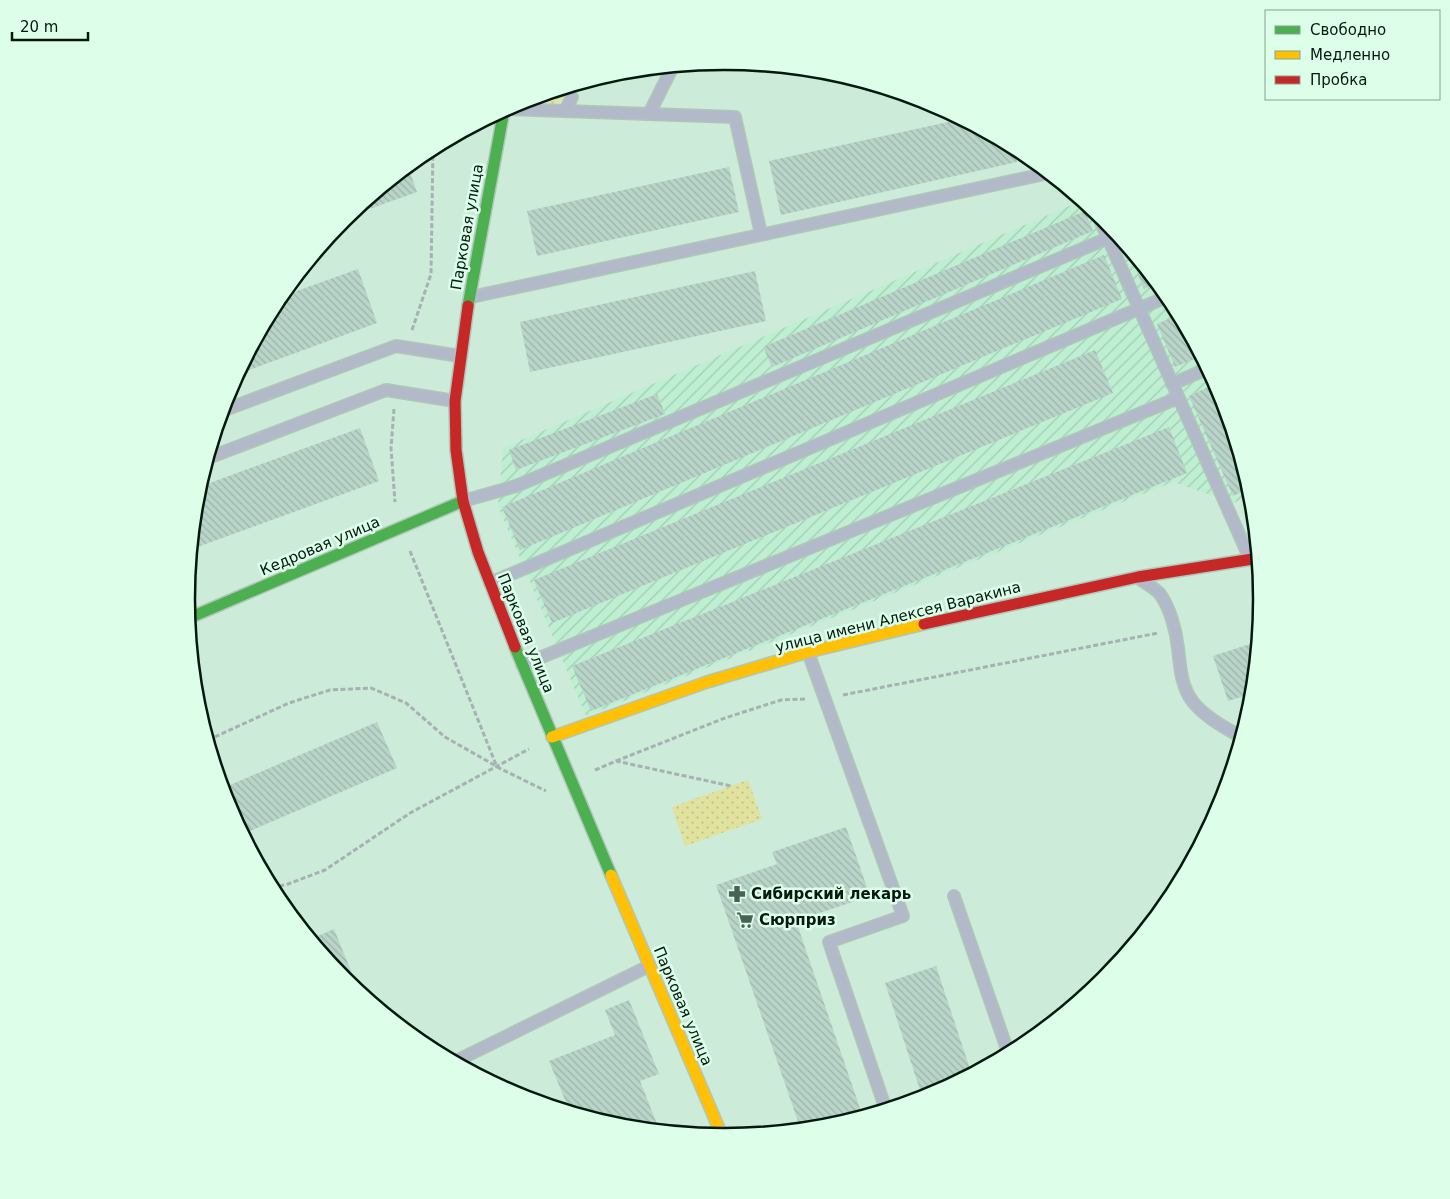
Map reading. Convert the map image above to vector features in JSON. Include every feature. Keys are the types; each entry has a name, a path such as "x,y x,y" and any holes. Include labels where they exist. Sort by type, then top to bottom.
{"street":[{"name":"Парковая улица","path":"503,119 470,297 455,401 456,450 463,502 478,552 522,665 718,1129"},
{"name":"Кедровая улица","path":"196,615 463,502"},
{"name":"улица имени Алексея Варакина","path":"552,737 707,682 808,652 964,614 1138,577 1252,558"}],"lane":[{"path":"649,114 669,73"},
{"path":"565,111 572,97"},
{"path":"521,110 735,117 761,234"},
{"path":"470,297 1041,175"},
{"path":"463,502 516,486 1111,238"},
{"path":"1114,241 1139,309 1178,398 1252,554"},
{"path":"490,583 1161,299"},
{"path":"232,407 396,346 460,356"},
{"path":"1172,384 1203,371"},
{"path":"216,455 386,390 455,401"},
{"path":"522,665 1178,398"},
{"path":"1138,577 1159,592 1169,610 1185,690 1193,703 1211,719 1237,734"},
{"path":"808,652 903,916 829,942 884,1104"},
{"path":"954,896 1006,1048"},
{"path":"461,1059 650,966"}],"path":[{"path":"595,771 725,718 781,700 825,699 1174,630"},
{"path":"214,737 289,703 330,690 371,688 406,703 445,737 496,767"},
{"path":"280,886 325,870 410,813 552,737"},
{"path":"616,761 731,786"}],"shaded area":[{"path":"568,95 552,106 547,101"},
{"path":"1076,203 1123,250 1145,277 1184,335 1200,365 1226,429 1244,498 1233,503 1173,482 586,716 498,506 503,448"},
{"path":"748,780 762,819 685,846 672,807"}],"building":[{"path":"951,121 990,141 1016,157 1017,162 781,215 769,161"},
{"path":"729,167 739,212 537,256 527,211"},
{"path":"410,174 417,192 367,210"},
{"path":"1085,211 1093,231 772,367 763,347"},
{"path":"1104,255 1122,299 520,550 502,507"},
{"path":"1132,262 1151,286 1144,289"},
{"path":"358,269 377,323 248,370 266,335 294,292"},
{"path":"755,271 766,321 530,372 520,322"},
{"path":"1173,317 1196,358 1175,367 1157,324"},
{"path":"1095,350 1113,393 552,623 534,580"},
{"path":"1209,387 1226,429 1243,492 1233,496 1189,396"},
{"path":"657,394 665,414 516,470 509,450"},
{"path":"1169,427 1187,473 591,711 572,666"},
{"path":"360,428 379,481 199,547 209,483"},
{"path":"1252,643 1245,696 1228,701 1213,656"},
{"path":"377,722 397,768 249,831 230,785"},
{"path":"846,827 870,896 796,921 861,1111 799,1123 716,885 777,864 772,852"},
{"path":"334,929 353,976 327,949 317,936"},
{"path":"936,966 970,1068 921,1092 885,983"},
{"path":"629,1000 659,1074 640,1081 657,1124 622,1119 567,1105 549,1061 615,1035 605,1010"}],"traffic: fast":[{"path":"468,306 502,120"},
{"path":"196,615 463,501"},
{"path":"515,647 611,875"}],"traffic: slow":[{"path":"552,737 707,682 808,652 924,624"},
{"path":"611,875 719,1129"}],"traffic: jam":[{"path":"468,306 455,401 456,450 463,501 478,552 515,647"},
{"path":"924,624 1138,577 1252,559"}],"place":[{"name":"Сибирский лекарь","path":"737,894"},
{"name":"Сюрприз","path":"745,920"}]}
